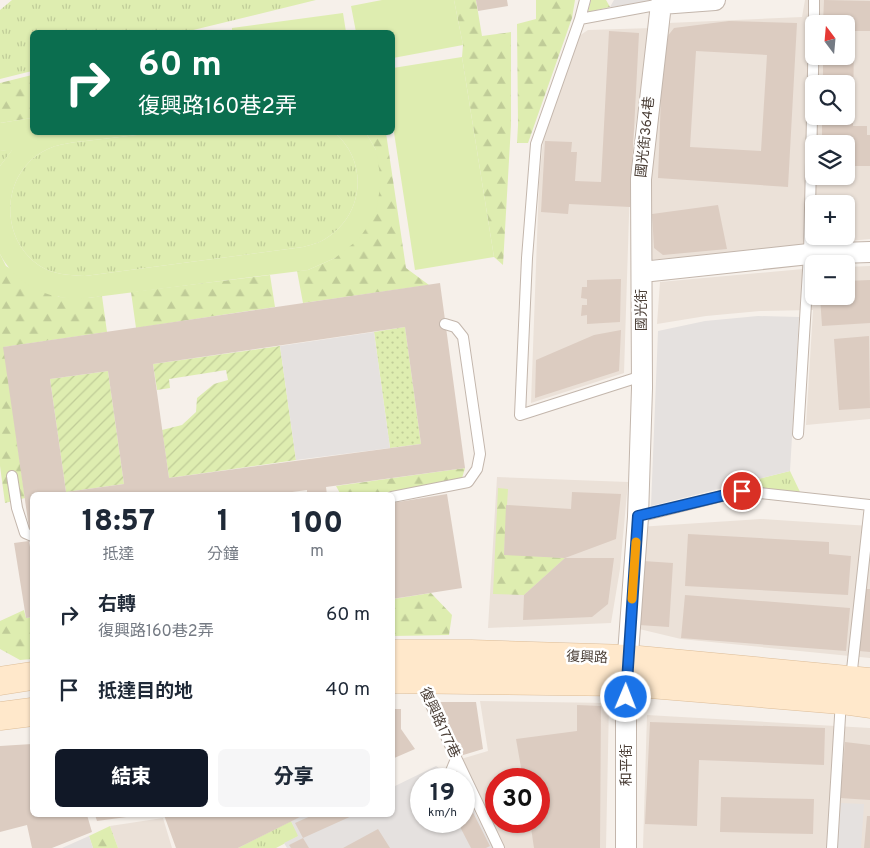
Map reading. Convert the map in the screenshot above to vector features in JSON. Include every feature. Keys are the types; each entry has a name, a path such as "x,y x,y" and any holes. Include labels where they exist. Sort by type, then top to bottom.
{"main road":[{"name":"復興路","path":"395,654 854,687 870,704"},
{"name":"復興路","path":"405,679 627,670"},
{"path":"0,681 30,676"},
{"path":"0,716 30,712"}],"street":[{"path":"661,4 715,0"},
{"name":"國光街364巷","path":"642,272 641,179 661,4"},
{"name":"國光街","path":"638,516 647,389 642,272 809,254 870,252"},
{"name":"和平街","path":"626,848 627,670 638,516"}],"lane":[{"path":"585,0 536,144 527,258 520,415 647,389"},
{"path":"814,0 814,15"},
{"path":"580,19 661,4"},
{"path":"798,434 809,254 813,65"},
{"path":"395,496 468,482 477,469 480,454 463,337 455,327 445,324"},
{"path":"12,476 22,525 25,533 30,535"},
{"path":"638,516 742,491 870,505 854,687 832,848"},
{"name":"復興路177巷","path":"405,679 456,759 499,848"},
{"path":"452,768 456,759"}],"shaded area":[{"path":"614,0 666,0 610,7"},
{"path":"805,0 870,0 870,239 855,240 855,195 805,195 805,245 807,245 649,260 648,189 668,23 802,17"},
{"path":"652,28 631,152 624,373 531,403 539,183 543,140 579,36 588,30"},
{"path":"870,266 870,419 806,425 813,310 760,311 706,316 657,324 660,282 805,269 805,305 855,305 855,267"},
{"path":"758,316 799,317 790,471 651,506 658,331 705,321"},
{"path":"374,332 390,448 296,460 280,346"},
{"path":"497,477 628,482 620,569 611,623 488,628"},
{"path":"761,519 870,526 870,658 681,639 635,628 638,527"},
{"path":"480,701 609,703 606,848 502,848 495,833 550,833 550,768 485,768 485,811 475,789 475,768 465,768 461,759 488,751"},
{"path":"647,715 870,728 870,848 643,848"},
{"path":"410,779 410,833 475,833 475,813 493,848 287,848 284,843 298,836 291,821 300,817 395,817 395,786"},
{"path":"841,803 864,804 861,848 837,848"},
{"path":"163,818 172,848 118,848 110,826"},
{"path":"89,836 93,848 62,848"}],"green space":[{"path":"12,0 316,0 193,30 30,30 30,72 0,79 0,10"},
{"path":"382,0 454,0 463,45 395,58 395,30 356,30 351,6"},
{"path":"454,0 476,0 482,36 511,32 511,125 503,265 494,257 462,57 463,45"},
{"path":"536,0 575,0 572,18 528,143 517,143 517,24 536,19"},
{"path":"591,0 606,0 610,7 588,12"},
{"path":"343,13 346,30 232,30 232,28"},
{"path":"462,57 494,257 415,270 394,135 395,68"},
{"path":"30,76 30,118 0,123 0,83"},
{"path":"30,118 30,135 136,135 74,142 54,147 42,152 28,163 18,177 12,192 10,209 12,225 18,241 27,255 40,266 56,273 85,276 303,247 323,240 338,229 348,217 354,203 357,188 357,173 353,159 346,145 337,135 367,135 376,150 381,181 376,213 359,239 335,258 308,270 88,298 66,298 51,295 33,287 17,276 0,254 0,166 12,150 0,151 0,123"},
{"path":"136,135 337,135 346,145 353,159 357,173 357,188 354,203 348,217 338,229 314,244 85,276 62,274 40,266 27,255 18,241 12,225 10,209 12,192 18,177 28,163 48,149 74,142"},
{"path":"367,135 386,135 406,268 429,285 303,303 297,271 308,270 335,258 376,150"},
{"path":"13,149 0,166 0,151"},
{"path":"0,254 6,266 59,297 88,298 102,296 107,332 4,347 25,498 5,503 0,466"},
{"path":"270,275 275,307 136,328 131,292"},
{"path":"405,327 421,444 390,448 374,332"},
{"path":"280,346 296,460 169,478 162,430 182,425 196,412 197,398 214,384 228,380 226,370 169,379 170,388 157,390 153,364"},
{"path":"108,371 124,484 66,492 50,379"},
{"path":"465,468 460,485 395,495 395,492 339,492 336,486"},
{"path":"790,471 801,494 738,484"},
{"path":"498,488 508,489 504,554 565,558 524,595 493,594"},
{"path":"431,593 452,615 449,635 395,636 395,599"},
{"path":"24,610 26,618 30,617 30,659 20,660 0,649 0,621"},
{"path":"291,821 299,836 276,848 238,848"},
{"path":"110,826 118,848 93,848 89,836"}],"building":[{"path":"476,0 507,0 508,6 478,11"},
{"path":"824,0 870,1 870,31 855,31 855,15 823,15"},
{"path":"729,21 797,23 788,187 658,178 663,42 674,28","holes":["696,51 767,55 761,151 690,147"]},
{"path":"609,31 639,33 630,207 569,204 568,214 541,212 545,141 572,142 571,152 577,152 575,181 601,182"},
{"path":"823,65 854,65 854,75 823,75"},
{"path":"822,125 867,126 867,135 870,135 870,166 855,166 855,135 822,135"},
{"path":"718,205 727,249 663,255 654,248 652,214"},
{"path":"621,279 620,322 587,324 587,315 581,316 582,305 587,305 587,299 581,298 582,287 587,287 587,280"},
{"path":"870,280 870,323 822,326 821,305 855,305 855,281"},
{"path":"440,283 465,468 326,487 327,492 307,492 307,490 292,492 66,492 30,492 29,528 3,347","holes":["405,327 421,444 169,478 153,364","108,371 124,484 66,492 50,379"]},
{"path":"621,330 619,371 535,398 536,360 594,335"},
{"path":"869,336 870,408 839,410 834,339"},
{"path":"572,492 621,494 616,539 565,558 504,555 506,505 571,509"},
{"path":"447,494 462,588 395,599 395,503"},
{"path":"688,534 829,542 829,554 851,556 848,595 685,586"},
{"path":"29,541 30,617 26,618 14,543"},
{"path":"565,558 614,558 608,604 592,617 523,620 524,595"},
{"path":"643,561 673,563 669,627 639,625"},
{"path":"866,589 870,589 870,652 859,651"},
{"path":"685,595 850,608 846,651 681,638"},
{"path":"435,702 476,702 483,749 460,756"},
{"path":"577,705 601,706 600,848 534,848 532,833 550,833 550,768 521,768 516,739 577,731"},
{"path":"395,709 401,709 401,729 415,749 395,758"},
{"path":"650,722 825,728 824,765 699,760 697,826 645,824"},
{"path":"845,742 870,745 870,800 840,798"},
{"path":"30,744 30,817 88,817 92,832 52,848 32,848 27,825 0,832 0,746"},
{"path":"721,797 814,799 813,834 720,832"},
{"path":"867,816 870,816 870,848 864,848"},
{"path":"96,817 127,817 97,821"},
{"path":"165,817 300,817 238,848 176,848"},
{"path":"308,817 350,817 303,838 295,823"},
{"path":"475,817 490,846 486,848 471,848 463,833 475,833"},
{"path":"378,829 390,848 343,848"},
{"path":"303,838 309,848 291,848 289,845"}],"slow traffic":[{"path":"632,599 636,542"}],"route":[{"path":"626,697 638,516 742,491"}]}
